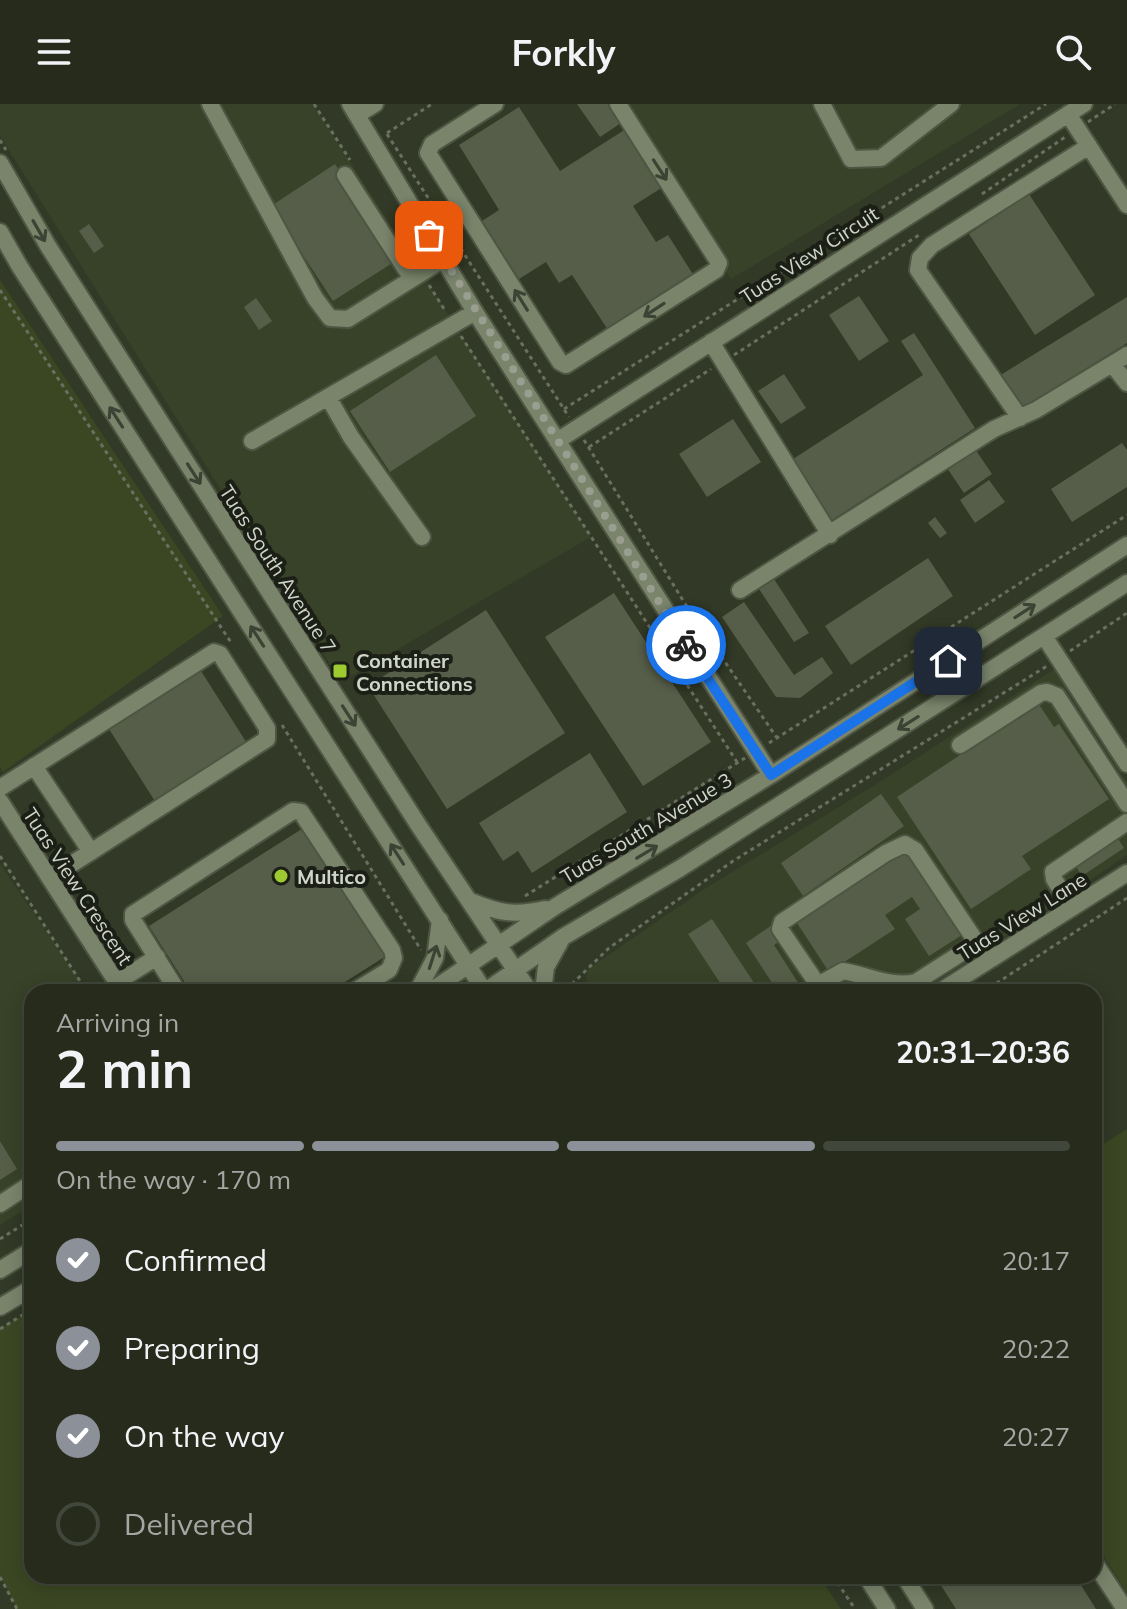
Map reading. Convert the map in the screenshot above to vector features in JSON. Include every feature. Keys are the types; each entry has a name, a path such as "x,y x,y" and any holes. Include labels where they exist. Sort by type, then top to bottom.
{"street":[{"path":"210,104 315,298 330,318 348,319 444,259"},
{"path":"375,104 354,110 475,312 771,775"},
{"path":"495,104 432,144 428,153 560,362 566,365 719,266 618,104"},
{"path":"822,104 851,159 881,158 951,104"},
{"name":"Tuas View Circuit","path":"557,441 711,342 1073,121 1084,104"},
{"path":"1073,121 1127,205"},
{"path":"1020,418 918,270 920,258 932,245 1089,146"},
{"name":"Tuas South Avenue 7","path":"0,163 48,246 419,826 525,984"},
{"path":"350,172 416,276"},
{"path":"0,232 480,984"},
{"path":"252,441 475,312"},
{"path":"711,342 830,535"},
{"path":"740,590 994,429 1020,418 1120,360 1127,383"},
{"path":"328,397 351,437 422,537"},
{"name":"Tuas South Avenue 3","path":"441,984 556,906 771,775 1127,545"},
{"path":"495,984 563,937 679,869 1127,583"},
{"path":"1044,636 1127,764"},
{"path":"0,788 214,652 220,654 267,728 267,739 50,878"},
{"path":"960,745 1041,693 1053,693 1127,804"},
{"path":"34,766 91,852"},
{"name":"Tuas View Crescent","path":"0,801 118,984"},
{"path":"173,984 133,920 133,914 293,811 301,812 392,950 394,958 389,970 366,984"},
{"path":"1072,908 1053,872 1127,822"},
{"path":"817,984 780,929 782,922 886,853 905,844 915,850 977,943"},
{"name":"Tuas View Lane","path":"964,984 993,958 1127,873"},
{"path":"470,901 508,913 522,914 556,906"},
{"path":"421,984 434,960 440,920"},
{"path":"544,984 546,967 563,937"},
{"path":"820,984 843,971 881,981 916,982 977,943 983,944 993,958"},
{"path":"124,984 157,957"},
{"path":"0,1204 24,1188"},
{"path":"0,1270 24,1255"},
{"path":"0,1307 24,1293"},
{"path":"1102,1574 1125,1609"},
{"path":"871,1584 887,1609"},
{"path":"909,1584 925,1609"}],"path":[{"path":"314,104 350,172"},
{"path":"387,133 432,104"},
{"path":"564,409 1046,104"},
{"path":"972,201 1073,121 1115,104"},
{"path":"588,448 920,235"},
{"path":"416,276 454,324 737,762"},
{"path":"0,290 236,652"},
{"path":"518,899 1127,515"},
{"path":"572,984 609,948 733,861 1059,659 1127,613"},
{"path":"281,725 421,951"},
{"path":"0,856 82,984"},
{"path":"995,984 1127,898"},
{"path":"0,1239 24,1224"},
{"path":"0,1329 24,1314"},
{"path":"0,1577 17,1609"},
{"path":"838,1584 855,1609"}],"shaded area":[{"path":"0,104 313,104 591,537 341,682 0,136"},
{"path":"622,104 1020,104 731,279"},
{"path":"0,280 223,616 3,772 0,767"},
{"path":"1056,668 1127,782 1127,855 931,984 585,984 588,969 706,888 883,780"},
{"path":"0,864 82,984 24,984 24,1210 0,1225"},
{"path":"1127,1129 1127,1593 1102,1554 1102,1145"},
{"path":"24,1314 24,1584 824,1584 841,1609 17,1609 0,1576 0,1329"}],"building":[{"path":"577,104 608,104 621,123 600,137"},
{"path":"519,107 560,171 629,127 666,185 633,206 656,242 668,235 694,276 608,330 572,275 559,283 546,262 519,279 482,221 499,210 459,145"},
{"path":"335,164 397,260 333,301 271,206"},
{"path":"1029,194 1095,295 1035,335 969,234"},
{"path":"89,224 104,246 94,253 79,231"},
{"path":"859,296 889,341 859,361 829,315"},
{"path":"1127,297 1127,343 1019,410 999,376"},
{"path":"256,298 272,321 259,330 244,307"},
{"path":"914,333 975,428 832,520 793,459 923,375 901,341"},
{"path":"436,355 476,416 390,472 350,411"},
{"path":"784,374 806,408 781,424 758,391"},
{"path":"733,419 761,462 707,497 679,454"},
{"path":"1122,443 1127,450 1127,487 1072,522 1051,489"},
{"path":"975,449 992,474 964,493 947,468"},
{"path":"989,480 1005,502 975,523 960,500"},
{"path":"935,517 947,533 940,538 928,523"},
{"path":"928,558 953,596 851,665 825,626"},
{"path":"774,579 809,633 794,642 759,589"},
{"path":"614,593 711,742 643,786 545,637"},
{"path":"744,602 794,675 822,657 833,673 800,698 776,697 722,617"},
{"path":"486,610 565,733 447,809 368,686"},
{"path":"201,671 250,748 158,806 109,729"},
{"path":"1038,703 1054,727 1059,724 1109,799 1022,856 1031,869 971,909 897,797"},
{"path":"590,753 627,812 532,873 518,851 503,861 479,823"},
{"path":"881,794 904,826 803,896 781,863"},
{"name":"Multico","path":"305,827 386,956 342,984 186,984 149,926"},
{"path":"1117,837 1124,848 1082,876 1075,865"},
{"path":"909,849 965,933 929,956 905,919 920,909 912,897 885,915 895,929 829,972 797,923"},
{"path":"712,919 755,984 721,984 688,934"},
{"path":"772,925 782,940 774,945 799,984 773,984 746,943"},
{"path":"0,1141 17,1169 0,1180"},
{"path":"940,1584 1080,1584 1096,1609 956,1609"}],"way so far":[{"path":"429,235 686,645"}],"place":[{"name":"Container Connections","path":"340,671"},
{"name":"Multico","path":"281,876"}],"route":[{"path":"686,645 771,775 948,661"}]}
